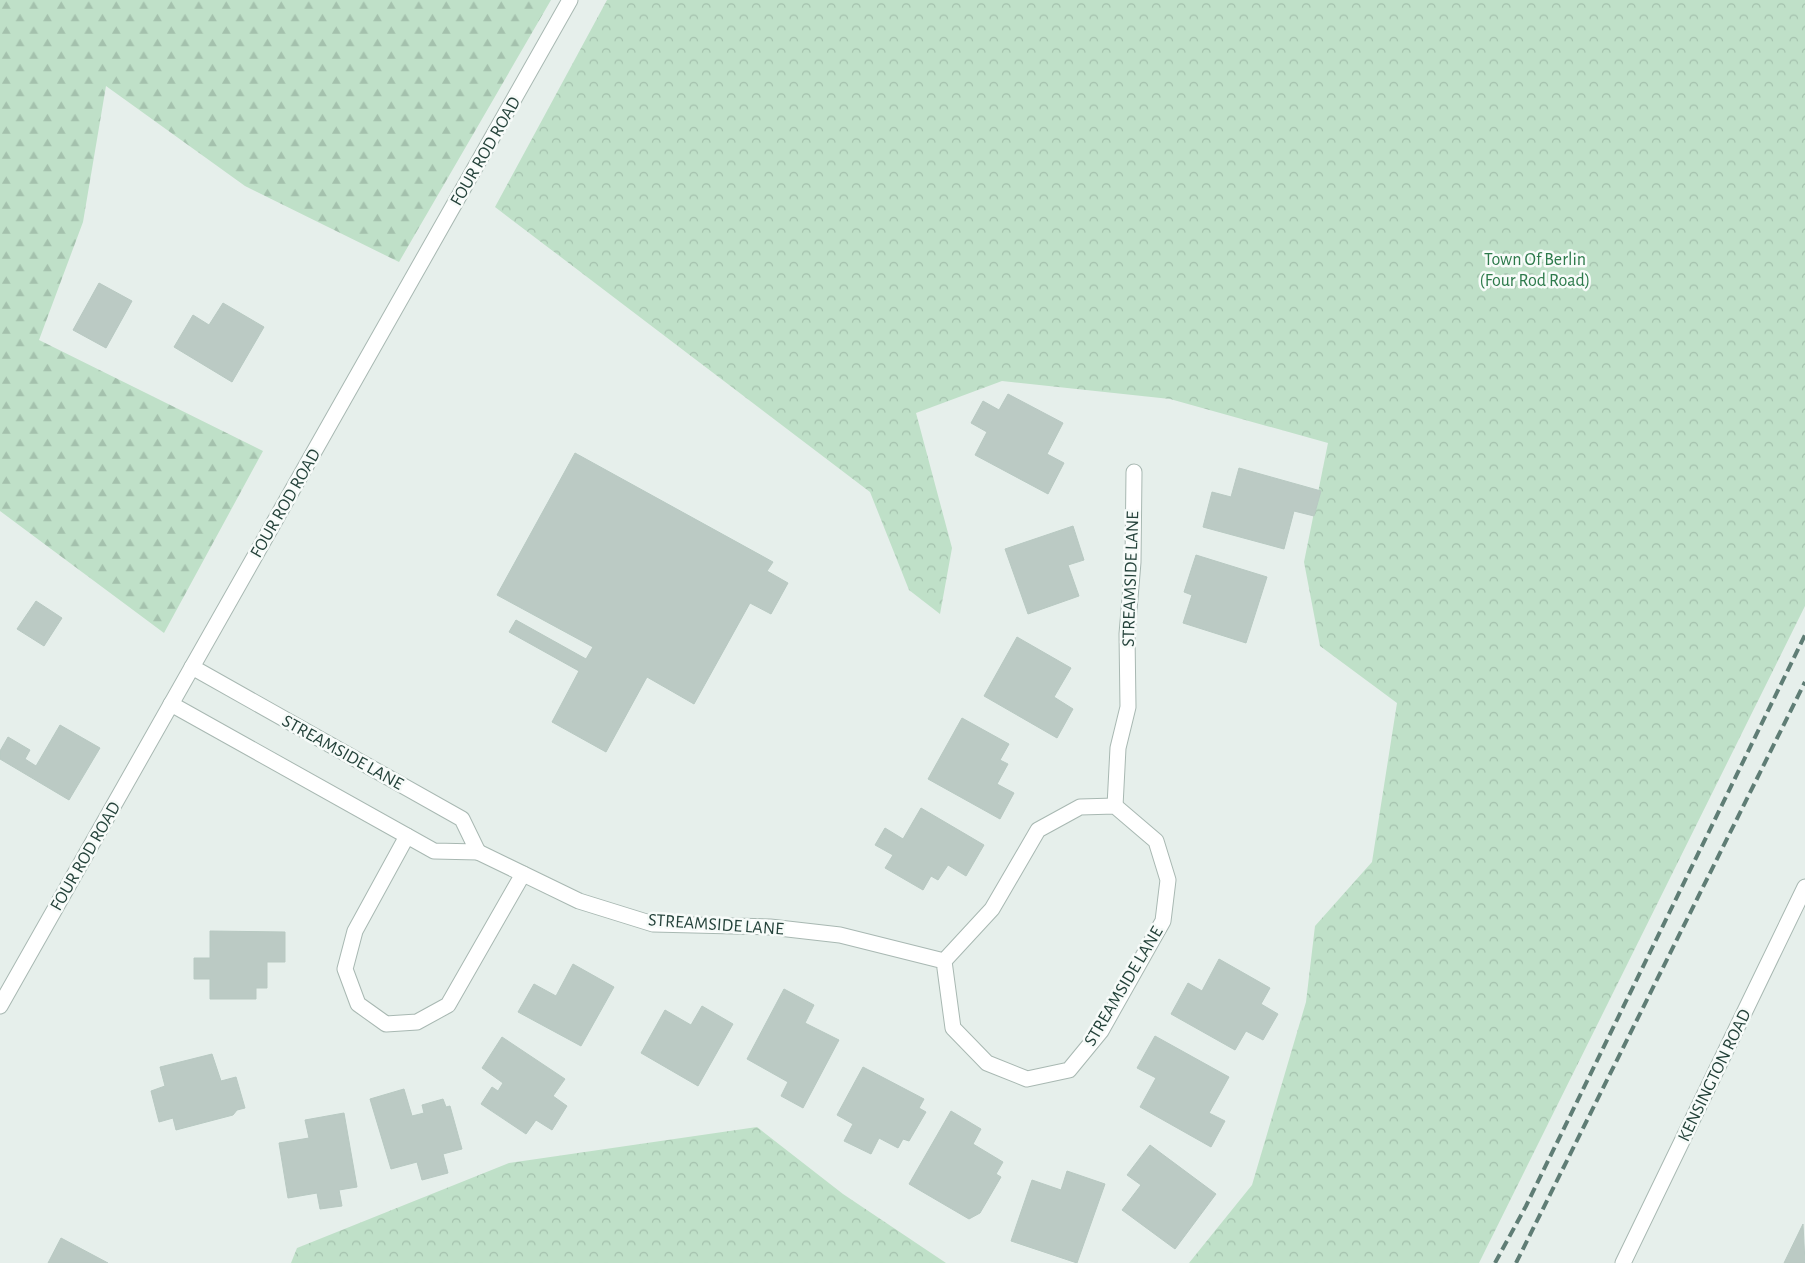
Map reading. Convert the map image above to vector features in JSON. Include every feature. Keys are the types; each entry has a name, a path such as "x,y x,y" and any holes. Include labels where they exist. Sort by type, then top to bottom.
{"street":[{"name":"FOUR ROD ROAD","path":"0,1006 570,0"},
{"name":"STREAMSIDE LANE","path":"171,704 434,851 478,852 579,901 653,924 770,927 840,935 944,961 953,1028 987,1063 1027,1079 1069,1070 1100,1031 1163,921 1168,880 1156,841 1115,806 1118,748 1128,707 1127,634 1133,562 1134,472"},
{"name":"STREAMSIDE LANE","path":"192,668 462,819 478,852"},
{"path":"944,961 992,909 1038,830 1080,807 1115,806"},
{"path":"406,836 355,932 345,969 358,1004 386,1024 417,1022 448,1005 523,874"},
{"name":"KENSINGTON ROAD","path":"1623,1263 1805,887"}],"green space":[{"path":"0,0 551,0 399,262 245,186 106,86 83,222 39,340 263,451 164,633 0,511"},
{"name":"Town Of Berlin (Four Rod Road)","path":"607,0 1805,0 1805,606 1479,1263 1189,1263 1252,1185 1306,1002 1315,926 1372,862 1397,703 1320,646 1304,562 1328,443 1170,399 1002,381 916,413 952,548 940,614 909,590 870,492 495,207"},
{"path":"757,1127 843,1194 946,1263 291,1263 297,1248 509,1163"}],"building":[{"path":"99,283 132,301 106,348 73,330"},
{"path":"223,303 264,327 232,382 174,347 193,315 209,325"},
{"path":"1008,394 1063,423 1047,454 1064,463 1048,494 975,455 987,432 971,423 983,401 999,410"},
{"path":"575,453 773,562 767,571 788,583 771,614 750,603 694,704 647,677 606,752 552,722 579,671 509,632 516,620 586,659 593,647 497,595"},
{"path":"1239,468 1321,491 1314,516 1294,511 1284,549 1203,527 1212,492 1231,497"},
{"path":"1073,526 1084,560 1068,565 1079,596 1028,614 1005,549"},
{"path":"1196,555 1267,577 1246,643 1183,623 1192,595 1184,592"},
{"path":"36,601 62,618 44,646 17,629"},
{"path":"1017,637 1071,668 1054,697 1073,709 1057,738 984,696"},
{"path":"962,718 1009,744 1000,760 1008,764 997,784 1014,793 1000,819 928,779"},
{"path":"60,725 100,748 69,800 0,759 0,751 8,737 30,750 25,759 36,766"},
{"path":"921,808 984,845 966,876 948,865 938,880 931,876 923,890 885,868 893,855 875,845 885,828 903,839"},
{"path":"210,931 285,932 285,962 267,962 267,988 256,988 256,999 210,999 210,979 194,979 194,958 210,958"},
{"path":"1219,959 1270,988 1261,1004 1278,1014 1263,1040 1246,1031 1235,1050 1171,1014 1188,983 1202,991"},
{"path":"573,964 614,987 581,1046 518,1012 534,984 556,996"},
{"path":"784,989 814,1005 805,1023 839,1040 803,1108 781,1096 788,1082 747,1059"},
{"path":"702,1006 733,1024 698,1086 641,1053 665,1010 691,1025"},
{"path":"1155,1036 1229,1077 1209,1113 1225,1121 1211,1147 1140,1107 1156,1078 1137,1068"},
{"path":"502,1037 565,1079 553,1096 567,1106 552,1130 536,1120 526,1134 481,1104 492,1087 498,1091 503,1083 482,1068"},
{"path":"212,1054 221,1081 236,1077 245,1108 237,1110 233,1115 176,1130 173,1118 159,1122 151,1091 165,1086 160,1067"},
{"path":"863,1067 924,1099 919,1108 926,1112 909,1141 903,1139 898,1148 879,1138 871,1154 844,1141 853,1124 837,1115"},
{"path":"404,1089 412,1116 424,1113 422,1105 443,1099 446,1107 450,1106 462,1149 443,1154 448,1173 422,1180 417,1162 391,1169 370,1099"},
{"path":"951,1111 981,1129 973,1144 1003,1162 996,1174 1001,1177 980,1213 969,1219 909,1184"},
{"path":"344,1113 357,1187 339,1190 342,1206 320,1209 317,1193 288,1198 279,1143 309,1138 305,1120"},
{"path":"1150,1145 1216,1194 1175,1249 1122,1210 1141,1185 1127,1175"},
{"path":"1067,1171 1105,1184 1077,1263 1011,1241 1032,1180 1061,1190"},
{"path":"1803,1224 1805,1263 1784,1263"},
{"path":"61,1238 108,1263 48,1263"}],"railway":[{"path":"1495,1263 1526,1206 1805,635"},
{"path":"1516,1263 1805,682"}]}
